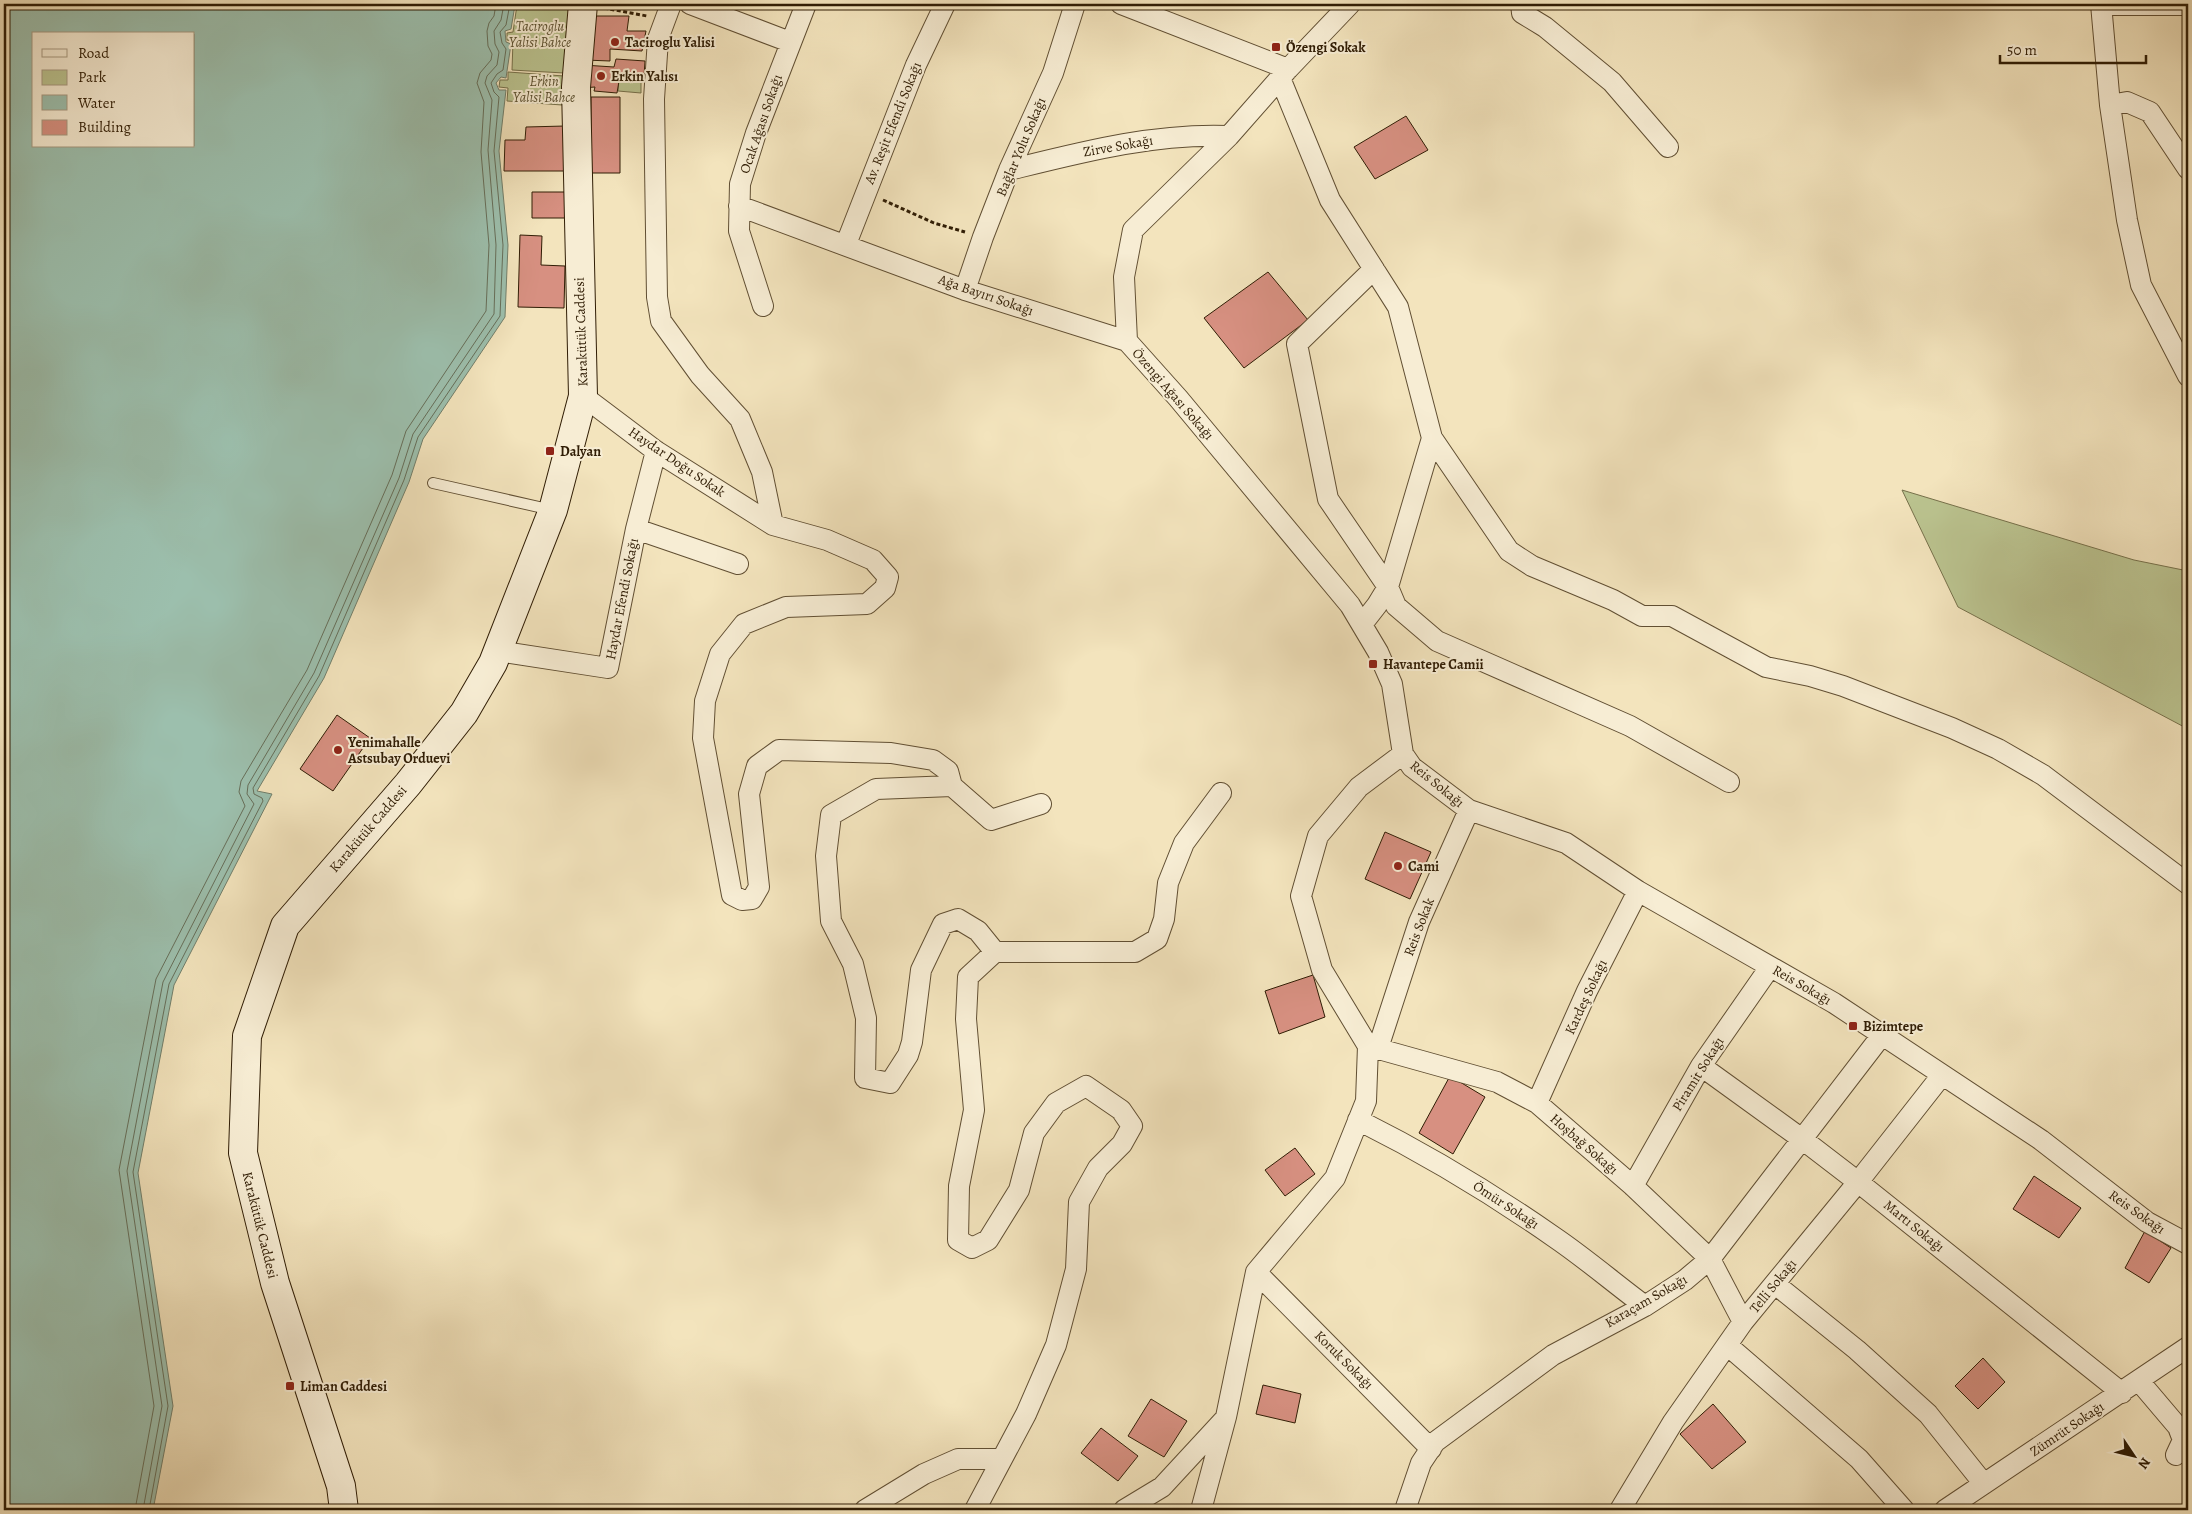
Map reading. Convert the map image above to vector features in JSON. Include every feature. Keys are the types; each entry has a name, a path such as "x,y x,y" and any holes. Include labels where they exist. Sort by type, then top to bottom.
{"main road":[{"name":"Karakütük Caddesi","path":"344,1510 341,1486 275,1283 243,1154 247,1036 285,926 408,784 464,713 493,663 553,510 583,396 576,88 592,5"}],"street":[{"path":"690,4 790,42"},
{"name":"Ocak Ağası Sokağı","path":"763,306 738,231 740,184 756,133 806,4"},
{"name":"Av. Reşit Efendi Sokağı","path":"846,244 916,65 945,4"},
{"name":"Bağlar Yolu Sokağı","path":"965,290 983,237 1010,170 1053,73 1075,4"},
{"path":"1121,4 1284,73 1330,200 1398,307 1432,438 1509,551 1532,566 1613,600 1642,616 1672,616 1766,667 1810,676 1843,686 1952,728 1998,749 2043,775 2188,884"},
{"name":"Özengi Ağası Sokağı","path":"1350,4 1284,73 1229,136 1133,230 1124,277 1127,341 1244,478 1363,623 1392,684 1403,754"},
{"path":"1521,4 1522,13 1545,27 1612,82 1668,148"},
{"path":"2188,5 2101,4 2110,105 2127,220 2141,285 2188,376"},
{"path":"668,11 658,39 654,99 657,297 661,321 700,375 740,419 762,472 773,525"},
{"path":"2110,105 2127,102 2150,112 2188,169"},
{"name":"Zirve Sokağı","path":"1010,170 1135,142 1204,135 1229,136"},
{"name":"Ağa Bayırı Sokağı","path":"739,206 846,244 965,290 1127,341"},
{"path":"1374,269 1297,344 1328,499 1388,586 1396,606 1437,641 1630,726 1729,782"},
{"name":"Haydar Doğu Sokak","path":"583,396 656,451 773,525 827,540 873,560 888,577 885,588 867,604 786,607 744,624 720,654 705,701 703,738 732,895 742,900 752,899 759,887 749,794 757,766 779,750 891,753 933,760 948,771 952,786"},
{"path":"1363,623 1377,605 1388,586 1432,438"},
{"name":"Haydar Efendi Sokağı","path":"498,651 608,668 636,529 656,451"},
{"path":"636,529 738,564"},
{"path":"1373,1047 1322,970 1301,896 1318,836 1360,787 1403,754"},
{"name":"Reis Sokağı","path":"1403,754 1412,767 1469,810 1566,842 1638,891 1834,1003 2041,1140 2147,1222 2188,1244"},
{"path":"995,952 978,931 958,919 943,924 921,970 912,1042 908,1055 890,1083 865,1078 866,1018 853,964 831,921 826,856 831,815 876,789 952,786 991,820 1041,804"},
{"path":"975,1510 1026,1414 1056,1345 1076,1269 1079,1202 1098,1168 1122,1144 1132,1126 1121,1110 1086,1086 1056,1103 1034,1133 1019,1190 988,1240 972,1248 958,1240 959,1186 974,1110 966,1019 968,977 995,952 1135,952 1157,939 1164,919 1168,883 1184,843 1221,793"},
{"name":"Reis Sokak","path":"1256,1272 1335,1178 1366,1101 1373,1047 1419,922 1469,810"},
{"name":"Kardeş Sokağı","path":"1537,1103 1587,991 1638,891"},
{"name":"Piramit Sokağı","path":"1632,1186 1701,1066 1770,967"},
{"name":"Karaçam Sokağı","path":"1405,1510 1421,1463 1435,1442 1553,1355 1645,1306 1685,1280 1710,1259 1882,1035"},
{"name":"Hoşbağ Sokağı","path":"1373,1047 1497,1082 1537,1103 1632,1186 1710,1259 1743,1322"},
{"name":"Martı Sokağı","path":"1701,1066 1858,1182 2122,1393"},
{"name":"Telli Sokağı","path":"1620,1510 1673,1422 1743,1322 1858,1182 1942,1075"},
{"name":"Ömür Sokağı","path":"1358,1120 1477,1185 1555,1238 1645,1306"},
{"path":"1201,1510 1226,1417 1256,1272"},
{"name":"Koruk Sokağı","path":"1256,1272 1431,1449"},
{"path":"1775,1284 1857,1350 1928,1414 1984,1484"},
{"path":"1727,1344 1859,1460 1904,1510"},
{"name":"Zümrüt Sokağı","path":"1945,1510 2188,1347"},
{"path":"2138,1381 2178,1427 2183,1440 2176,1455"},
{"path":"1124,1510 1162,1487 1226,1417"},
{"path":"865,1510 924,1474 958,1459 1002,1458"}],"lane":[{"path":"433,483 553,510"}],"path":[{"path":"592,5 668,11"},
{"path":"867,188 884,200 934,223 983,237"}],"green space":[{"name":"Taciroglu Yalisi Bahce","path":"517,5 570,9 564,73 512,70 513,41 507,40 507,33 513,32"},
{"name":"Erkin Yalisi Bahce","path":"508,72 564,76 562,105 507,101 508,88 499,87 500,80 508,80"},
{"path":"619,77 641,78 641,93 618,91"},
{"path":"1902,490 2134,560 2188,571 2188,729 1958,607"}],"water":[{"path":"4,4 519,4 515,5 511,29 505,31 506,42 511,44 506,78 501,77 496,83 499,90 506,90 499,151 508,245 505,317 423,439 409,482 324,678 257,791 272,794 174,985 138,1173 173,1406 153,1510 4,1510"}],"building":[{"name":"Taciroglu Yalisi","path":"588,16 629,16 627,31 646,31 642,51 610,49 610,61 585,60"},
{"name":"Erkin Yalısı","path":"616,59 645,61 644,76 620,75 617,93 594,91 595,87 581,88 583,65 614,67"},
{"path":"591,97 620,97 620,173 591,173"},
{"path":"1406,116 1428,150 1375,179 1354,147"},
{"path":"565,126 566,171 504,171 505,140 525,140 526,127"},
{"path":"532,192 565,192 565,218 532,218"},
{"path":"520,235 542,236 541,265 565,266 564,308 518,307"},
{"path":"1268,272 1308,320 1244,368 1204,318"},
{"path":"337,715 370,738 333,791 300,769"},
{"name":"Cami","path":"1385,832 1431,852 1410,899 1365,879"},
{"path":"1313,975 1325,1017 1279,1034 1265,991"},
{"path":"1450,1076 1485,1097 1453,1154 1419,1133"},
{"path":"1295,1148 1315,1174 1285,1196 1265,1170"},
{"path":"2034,1176 2081,1208 2059,1238 2013,1209"},
{"path":"2145,1231 2171,1248 2149,1283 2125,1268"},
{"path":"1983,1358 2005,1382 1978,1409 1955,1386"},
{"path":"1263,1385 1301,1394 1295,1423 1256,1414"},
{"path":"1151,1399 1187,1421 1164,1457 1128,1436"},
{"path":"1713,1404 1746,1442 1712,1469 1680,1434"},
{"path":"1101,1428 1138,1456 1118,1481 1081,1453"}],"place":[{"name":"Taciroglu Yalisi","path":"615,42"},
{"name":"Özengi Sokak","path":"1276,47"},
{"name":"Erkin Yalısı","path":"601,76"},
{"name":"Dalyan","path":"550,451"},
{"name":"Havantepe Camii","path":"1373,664"},
{"name":"Yenimahalle Astsubay Orduevi","path":"338,750"},
{"name":"Cami","path":"1398,866"},
{"name":"Bizimtepe","path":"1853,1026"},
{"name":"Liman Caddesi","path":"290,1386"}]}
